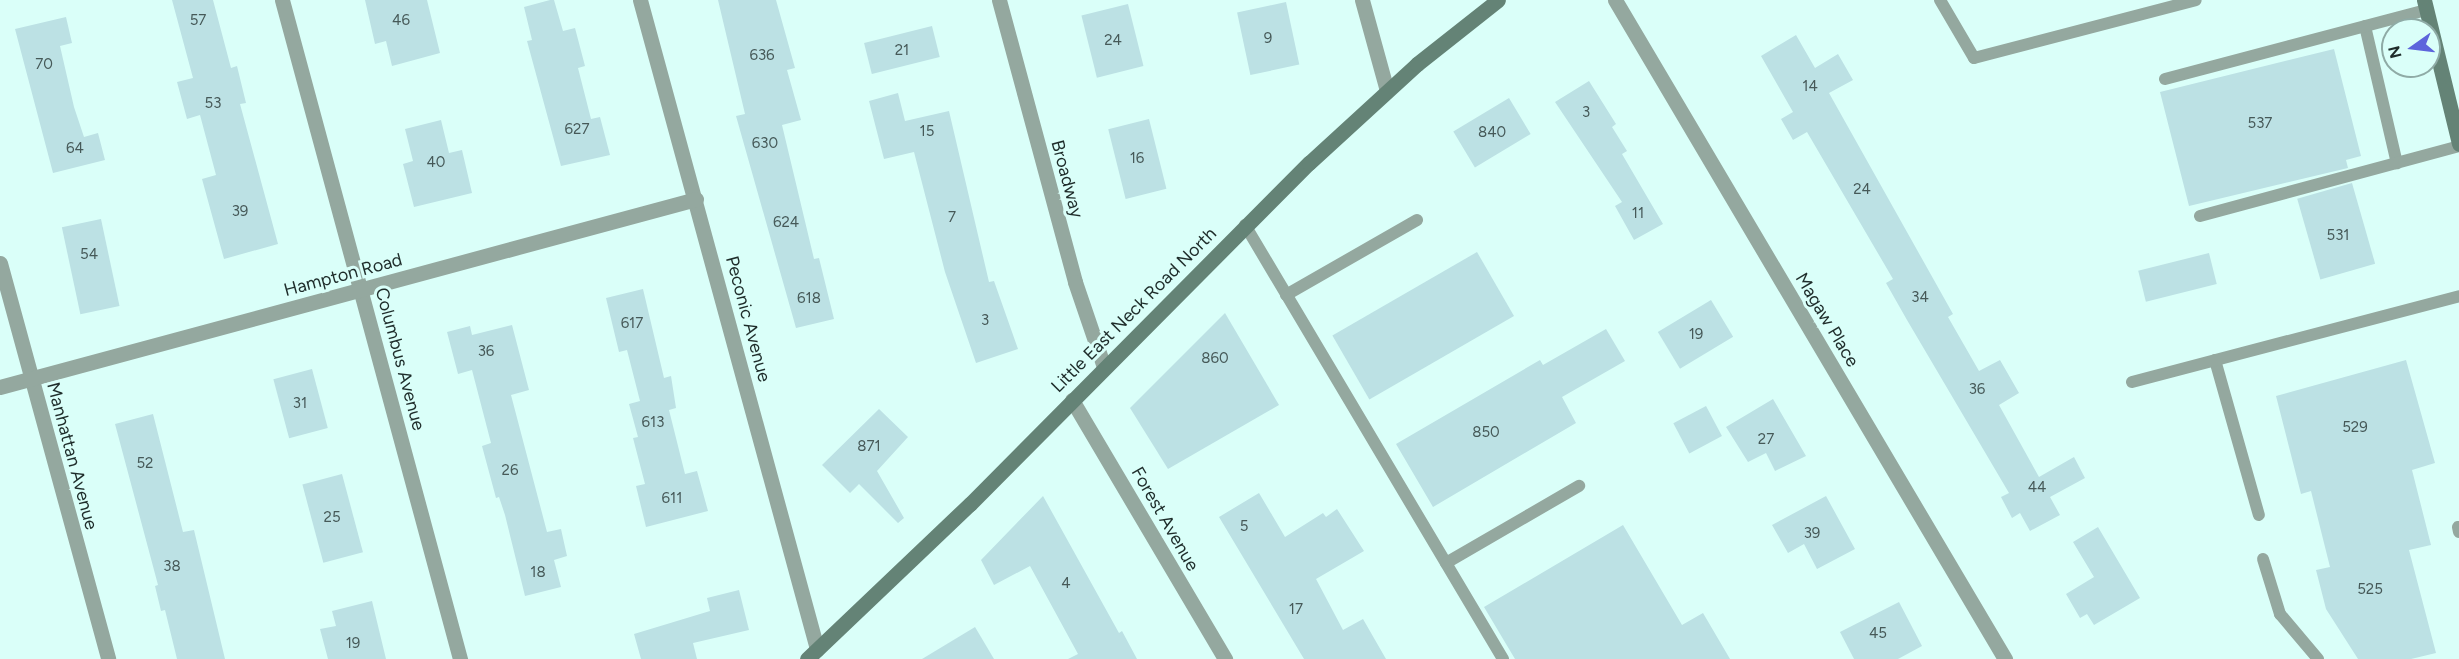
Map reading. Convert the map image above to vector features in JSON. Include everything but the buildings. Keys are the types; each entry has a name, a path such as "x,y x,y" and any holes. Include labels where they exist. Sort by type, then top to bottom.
{"main road":[{"name":"Little East Neck Road North","path":"812,654 970,504 1245,225 1387,91 1498,0"},
{"path":"2425,5 2459,145"}],"street":[{"name":"Columbus Avenue","path":"282,0 460,659"},
{"name":"Peconic Avenue","path":"640,0 696,199 812,654"},
{"name":"Broadway","path":"999,0 1075,282 1104,367"},
{"path":"1362,0 1387,91"},
{"name":"Magaw Place","path":"1616,0 2005,659"},
{"name":"Hampton Road","path":"0,387 696,199"},
{"name":"Manhattan Avenue","path":"0,263 108,659"},
{"name":"Forest Avenue","path":"1072,400 1225,659"}],"lane":[{"path":"1940,0 1974,58 2196,0"},
{"path":"2165,79 2365,26 2425,5"},
{"path":"2365,26 2397,162"},
{"path":"2200,216 2459,145"},
{"path":"1286,295 1417,220"},
{"path":"1245,225 1503,659"},
{"path":"2132,381 2459,296"},
{"path":"2216,360 2259,515"},
{"path":"1446,564 1579,486"},
{"path":"2263,559 2280,614 2318,659"}]}
